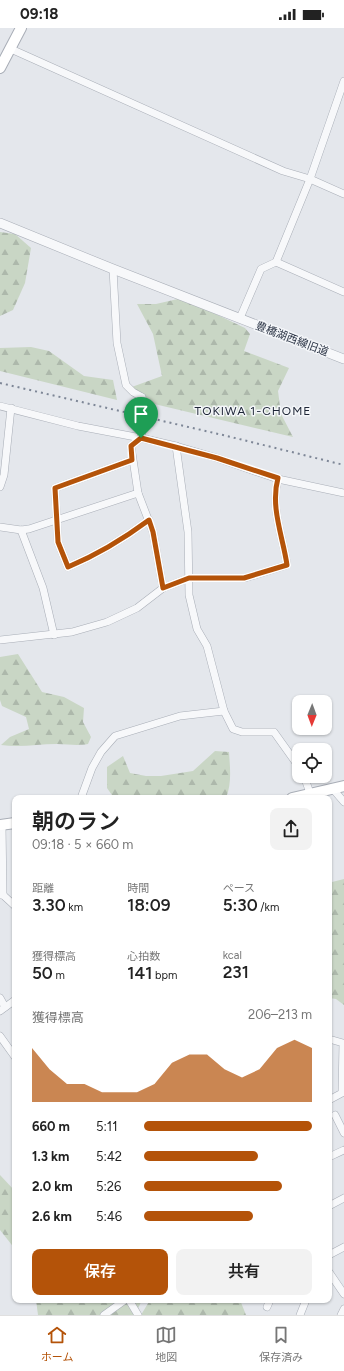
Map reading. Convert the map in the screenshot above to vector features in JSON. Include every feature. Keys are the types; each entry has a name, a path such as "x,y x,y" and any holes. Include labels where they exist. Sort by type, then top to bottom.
{"main road":[{"path":"0,67 21,28"},
{"path":"303,795 344,786"},
{"path":"1,825 12,823"}],"street":[{"path":"11,49 283,171 310,179 344,194"},
{"path":"240,318 261,269 276,262 310,179 344,81"},
{"name":"豊橋湖西線旧道","path":"0,223 257,326 344,359"},
{"path":"276,262 344,292"},
{"path":"113,269 116,343 126,385 133,392 142,397 146,411 141,438 131,446 132,460 136,474 138,493 153,532 163,588"},
{"path":"0,406 78,426 176,446 278,478 344,493"},
{"path":"0,488 4,475 11,408"},
{"path":"176,446 188,532 189,595 198,629 207,646 224,711 233,729 242,732 274,732 292,757"},
{"path":"132,460 55,488 58,542 68,567 93,556 122,540 149,520"},
{"path":"0,640 72,632 107,622 138,608 163,588 189,578 244,578 287,565 276,506 276,488 278,478"},
{"path":"0,527 21,530 29,529 138,493"},
{"path":"21,530 43,588 54,635"},
{"path":"82,795 92,768 101,752 115,736 180,716 224,711"},
{"path":"306,783 310,793"},
{"path":"332,788 344,802"},
{"path":"1,825 1,895 12,904"},
{"path":"0,998 3,1009 12,1002"},
{"path":"0,1036 12,1053"},
{"path":"332,1040 343,1043 342,1093 332,1098"},
{"path":"335,1115 344,1133"},
{"path":"332,1156 343,1152"},
{"path":"332,1204 344,1198"},
{"path":"332,1253 344,1247"},
{"path":"332,1276 344,1294"},
{"path":"104,1315 121,1303"},
{"path":"131,1303 138,1315"},
{"path":"300,1315 305,1303"},
{"path":"342,1315 344,1309"}],"green space":[{"path":"0,232 15,234 31,248 25,283 13,310 0,316"},
{"path":"182,298 245,328 250,334 244,351 289,368 278,391 281,414 293,437 146,402 129,388 162,376 153,334 137,304 156,304"},
{"path":"31,347 49,351 84,376 113,380 117,400 0,371 0,348"},
{"path":"18,654 42,692 64,697 84,708 83,722 91,737 88,744 1,745 10,737 29,729 26,717 2,706 0,700 0,657"},
{"path":"215,751 229,752 230,781 227,795 112,795 107,788 107,767 123,756 130,773 146,776 161,776 193,771"},
{"path":"344,879 344,1005 336,999 332,998 332,882"},
{"path":"0,1175 12,1188 12,1245 0,1230"},
{"path":"36,1303 141,1303 135,1315 38,1315"},
{"path":"148,1303 241,1303 246,1315 141,1315"}],"railway":[{"path":"0,383 344,465"}],"district":[{"name":"TOKIWA 1-CHOME","path":"253,411"}],"route":[{"path":"141,438 176,446 278,478 276,488 276,506 287,565 244,578 189,578 163,588 153,532 149,520 122,540 93,556 68,567 58,542 55,488 132,460 131,446 141,438"}]}
